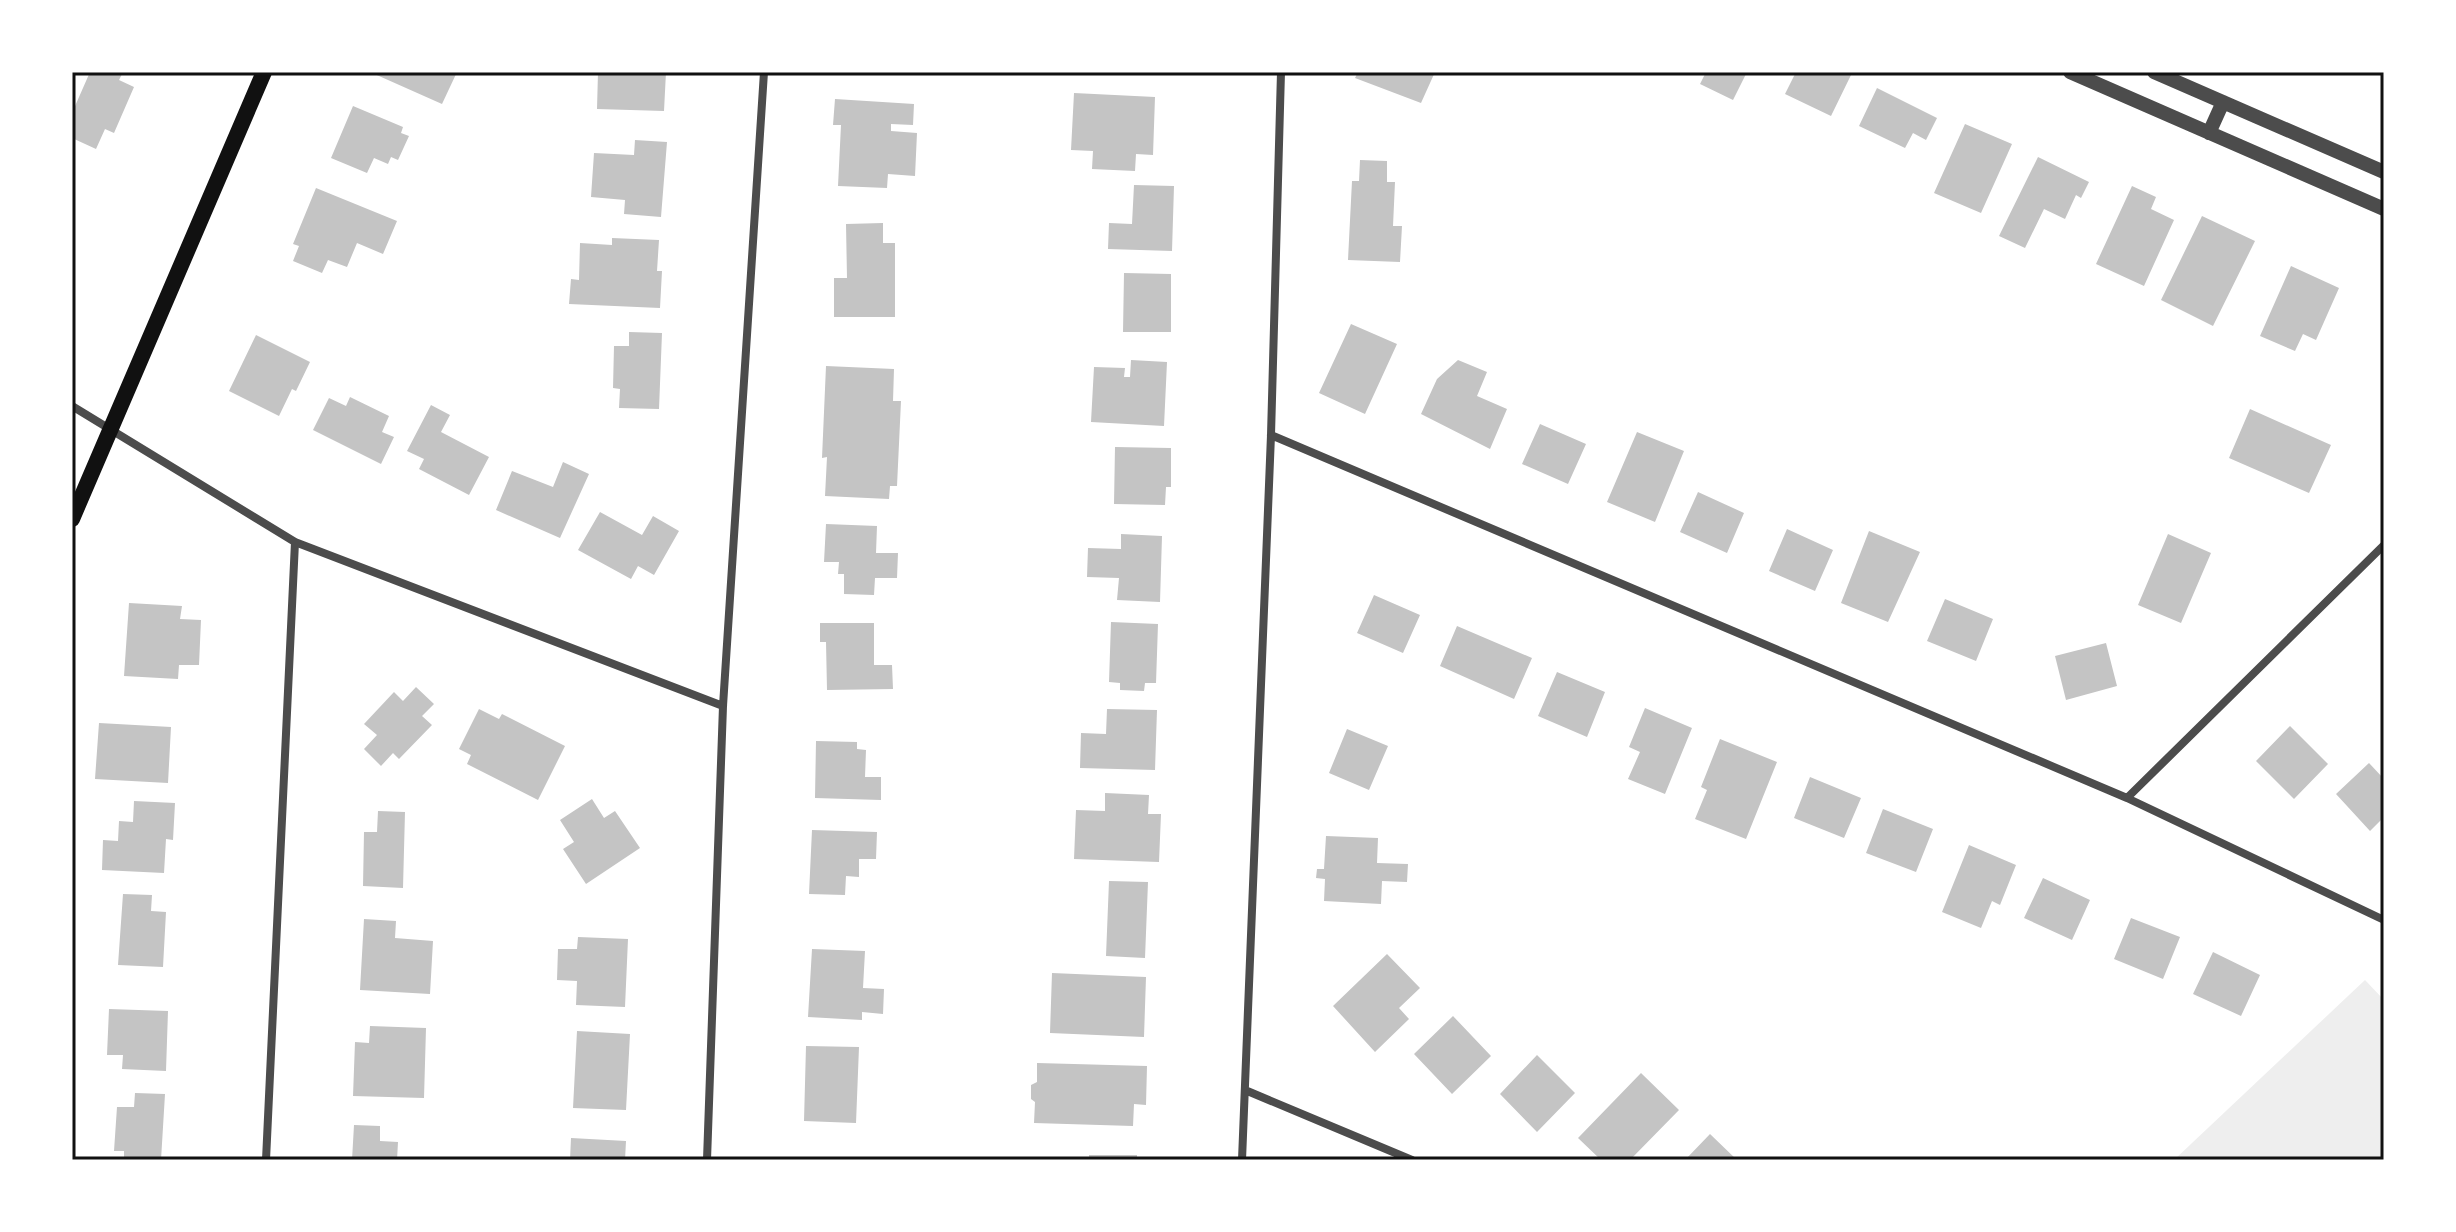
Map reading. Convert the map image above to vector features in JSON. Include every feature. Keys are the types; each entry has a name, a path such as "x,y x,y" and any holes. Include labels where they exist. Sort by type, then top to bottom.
{"main road":[{"path":"72,519 264,72"}],"street":[{"path":"707,1160 723,706 764,72"},
{"path":"1242,1160 1271,435 1281,72"},
{"path":"2070,72 2384,209"},
{"path":"2154,72 2384,172"},
{"path":"2209,133 2223,102"},
{"path":"72,406 295,542 723,706"},
{"path":"1271,435 2127,798 2384,920"},
{"path":"266,1160 295,542"},
{"path":"2127,798 2384,545"},
{"path":"1245,1090 1412,1160"}],"shaded area":[{"path":"2365,980 2384,1000 2384,1160 2174,1160"}],"building":[{"path":"90,72 123,72 119,80 134,87 114,133 105,129 96,149 72,138 72,113"},
{"path":"370,72 457,72 442,104"},
{"path":"598,72 666,72 664,111 597,109"},
{"path":"1358,72 1435,72 1421,103 1355,78"},
{"path":"1706,72 1747,72 1733,100 1700,84"},
{"path":"1796,72 1844,72 1851,75 1831,116 1785,94"},
{"path":"1877,88 1937,118 1926,140 1913,133 1905,148 1859,126"},
{"path":"1074,93 1155,97 1153,155 1136,154 1135,171 1092,169 1093,151 1071,150"},
{"path":"835,99 914,104 913,125 891,124 891,131 917,133 915,176 888,174 887,188 838,186 841,125 833,125"},
{"path":"353,106 403,127 401,133 409,136 398,160 391,157 388,164 374,158 367,173 331,158"},
{"path":"1965,124 2012,144 1981,213 1934,193"},
{"path":"635,140 667,142 661,217 624,214 625,200 591,197 594,153 634,155"},
{"path":"2038,157 2089,182 2081,198 2076,195 2065,219 2044,209 2025,248 1999,236"},
{"path":"1360,160 1387,161 1387,182 1395,182 1393,226 1402,226 1400,262 1348,260 1352,181 1359,181"},
{"path":"1134,185 1174,186 1172,251 1108,249 1109,223 1132,224"},
{"path":"2132,186 2156,197 2151,209 2174,220 2144,286 2096,264"},
{"path":"316,188 397,221 383,254 357,243 347,267 328,260 322,273 293,261 299,246 293,244"},
{"path":"2202,216 2255,241 2213,326 2161,300"},
{"path":"883,223 883,243 895,243 895,317 834,317 834,278 847,278 846,224"},
{"path":"612,238 659,240 657,271 662,271 660,308 569,304 571,279 579,280 580,243 612,245"},
{"path":"2291,266 2339,288 2316,340 2303,334 2295,351 2260,336"},
{"path":"1124,273 1171,274 1171,332 1123,332"},
{"path":"1351,324 1397,344 1365,414 1319,393"},
{"path":"629,332 662,333 659,409 619,408 620,389 613,388 614,346 629,346"},
{"path":"256,335 310,362 279,416 229,391"},
{"path":"1131,360 1167,362 1164,426 1091,422 1094,367 1125,368 1124,377 1130,377"},
{"path":"1458,360 1487,372 1477,396 1507,409 1490,449 1421,414 1437,379"},
{"path":"826,366 894,369 893,401 901,401 897,486 890,486 889,499 825,496 827,457 822,458"},
{"path":"350,397 389,416 382,432 394,437 381,464 313,430 329,398 346,406"},
{"path":"431,405 450,415 441,432 489,457 469,495 419,469 424,459 407,451"},
{"path":"2250,409 2331,445 2309,493 2229,458"},
{"path":"1540,424 1586,444 1568,484 1522,464"},
{"path":"1637,432 1684,451 1655,522 1607,502"},
{"path":"1115,447 1171,448 1171,487 1166,487 1165,505 1114,504"},
{"path":"563,462 589,474 560,538 496,510 512,471 553,487"},
{"path":"1698,492 1744,513 1727,553 1680,532"},
{"path":"600,512 642,535 653,516 679,531 654,575 638,566 631,579 578,550"},
{"path":"826,524 877,526 876,553 898,553 897,578 875,578 874,595 844,594 844,574 838,574 839,562 824,562"},
{"path":"1787,529 1833,550 1815,591 1769,571"},
{"path":"1869,531 1920,552 1888,622 1841,603"},
{"path":"1121,534 1162,536 1160,602 1117,600 1119,578 1087,577 1088,548 1121,549"},
{"path":"2168,534 2211,553 2181,623 2138,605"},
{"path":"1374,595 1420,615 1403,653 1357,633"},
{"path":"1945,599 1993,619 1976,661 1927,641"},
{"path":"129,603 182,606 180,619 201,620 199,665 179,665 178,679 124,676"},
{"path":"1111,622 1158,624 1156,683 1145,683 1144,691 1120,690 1120,683 1109,682"},
{"path":"820,623 874,623 874,665 892,665 893,689 827,690 826,642 820,642"},
{"path":"1457,626 1532,658 1514,699 1440,666"},
{"path":"2106,643 2117,686 2066,700 2055,656"},
{"path":"1557,672 1605,692 1587,737 1538,716"},
{"path":"416,687 434,704 422,716 432,725 399,759 393,753 381,766 364,749 377,735 364,724 394,692 403,701"},
{"path":"1645,708 1692,728 1665,794 1628,779 1640,752 1629,747"},
{"path":"479,709 499,719 502,714 565,746 538,800 467,764 471,755 459,749"},
{"path":"1107,709 1157,710 1155,770 1080,768 1081,733 1106,734"},
{"path":"99,723 171,727 168,783 95,779"},
{"path":"2290,726 2328,764 2294,799 2256,761"},
{"path":"1347,729 1388,746 1369,790 1329,773"},
{"path":"1720,739 1777,762 1746,839 1695,819 1707,790 1701,787"},
{"path":"816,741 857,742 857,749 866,750 865,777 881,777 881,800 815,798"},
{"path":"2369,763 2384,779 2384,817 2370,831 2336,794"},
{"path":"1810,777 1861,798 1844,838 1794,818"},
{"path":"1105,793 1149,795 1148,814 1161,814 1159,862 1074,859 1076,810 1105,811"},
{"path":"592,799 604,818 615,811 640,848 586,884 563,849 574,842 560,820"},
{"path":"134,801 175,803 173,840 166,839 164,873 102,870 103,840 118,841 119,821 133,822"},
{"path":"1883,809 1933,829 1916,872 1866,853"},
{"path":"378,811 405,812 403,888 363,886 364,832 377,832"},
{"path":"812,830 877,832 876,859 859,859 859,877 846,876 845,895 809,894"},
{"path":"1326,836 1378,838 1377,863 1408,864 1407,882 1382,881 1381,904 1324,901 1325,879 1316,878 1317,869 1324,869"},
{"path":"1969,845 2016,865 2000,905 1992,901 1981,928 1942,912"},
{"path":"2043,878 2090,900 2072,940 2024,918"},
{"path":"1109,881 1148,882 1145,958 1106,956"},
{"path":"123,894 152,895 151,911 166,912 163,967 118,965"},
{"path":"2131,918 2180,937 2163,979 2114,959"},
{"path":"364,919 396,921 395,938 433,941 430,994 360,990"},
{"path":"578,937 628,939 625,1007 576,1005 577,981 557,980 558,949 577,949"},
{"path":"812,949 865,951 863,988 884,989 883,1014 862,1012 862,1020 808,1017"},
{"path":"2213,952 2260,975 2241,1016 2193,994"},
{"path":"1387,954 1420,988 1399,1008 1409,1019 1375,1052 1333,1006"},
{"path":"1052,973 1146,977 1144,1037 1050,1033"},
{"path":"109,1009 168,1011 166,1071 122,1069 123,1055 107,1055"},
{"path":"1453,1016 1491,1056 1452,1094 1414,1054"},
{"path":"370,1026 426,1028 424,1098 353,1096 355,1042 369,1043"},
{"path":"577,1031 630,1034 626,1110 573,1108"},
{"path":"806,1046 859,1047 856,1123 804,1121"},
{"path":"1537,1055 1575,1093 1537,1132 1500,1094"},
{"path":"1037,1063 1147,1066 1146,1105 1134,1104 1133,1126 1034,1123 1035,1102 1031,1099 1031,1085 1037,1082"},
{"path":"1641,1073 1679,1110 1630,1160 1601,1160 1578,1138"},
{"path":"135,1093 165,1094 161,1160 124,1160 124,1151 114,1151 117,1107 134,1107"},
{"path":"354,1125 380,1126 380,1141 398,1142 397,1160 352,1160"},
{"path":"1710,1134 1737,1160 1685,1160"},
{"path":"571,1138 626,1141 625,1160 570,1160"},
{"path":"1089,1155 1137,1155 1137,1160 1089,1160"}]}
